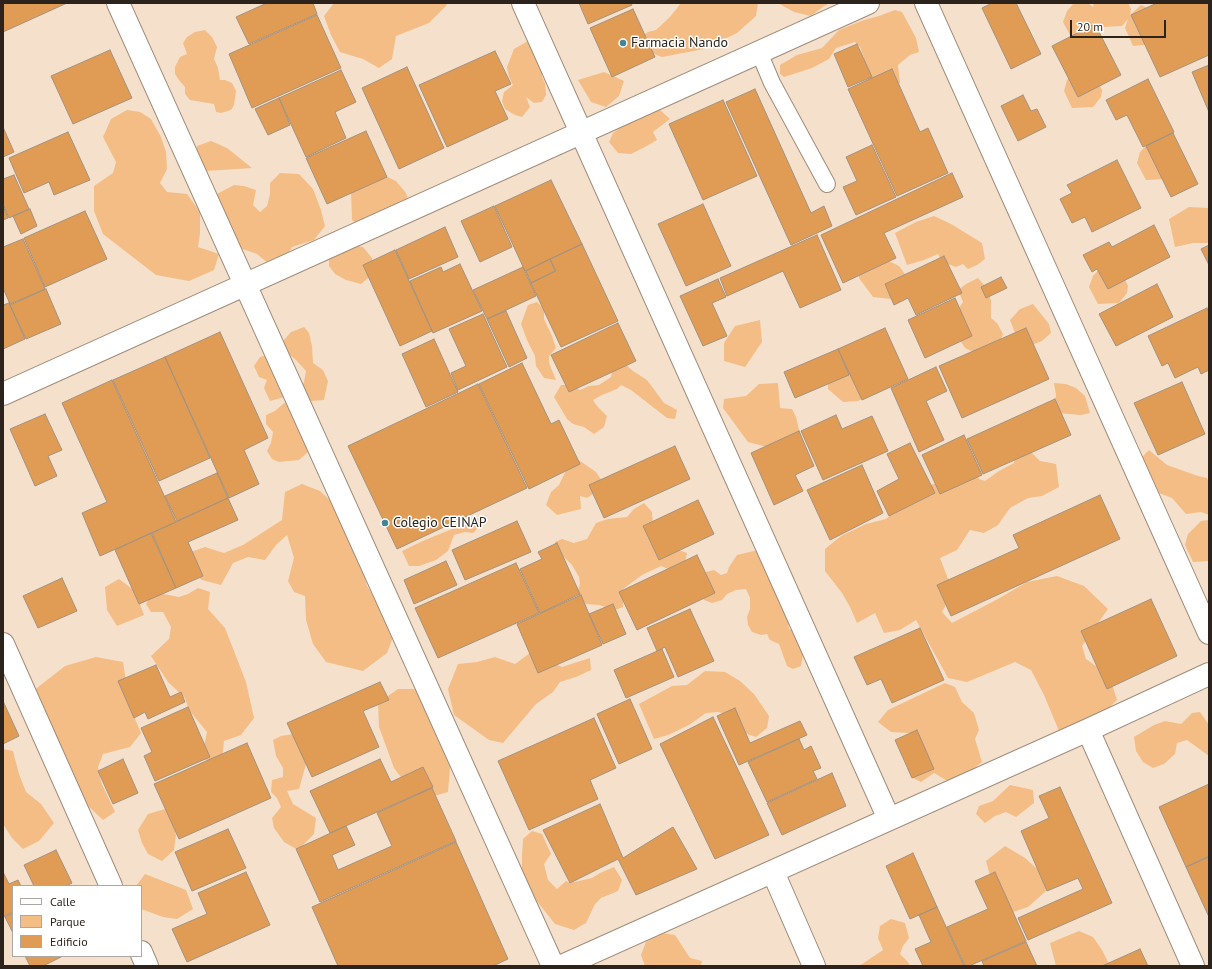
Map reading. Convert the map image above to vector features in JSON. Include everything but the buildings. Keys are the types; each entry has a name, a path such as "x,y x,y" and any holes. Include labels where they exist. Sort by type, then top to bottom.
{"street":[{"path":"118,3 553,966"},
{"path":"523,3 889,819"},
{"path":"3,394 868,3"},
{"path":"926,3 1209,633"},
{"path":"3,644 111,885"},
{"path":"562,966 1088,730 1209,674"},
{"path":"1088,730 1193,966"},
{"path":"773,872 814,966"},
{"path":"142,954 147,966"}],"lane":[{"path":"759,52 772,83 827,184"}],"green space":[{"path":"334,3 446,3 447,5 429,23 396,36 392,59 379,68 363,59 340,52 331,35 324,16"},
{"path":"681,3 758,3 756,16 737,33 704,49 662,57 647,51 641,37 648,32 656,30 670,17"},
{"path":"778,3 830,3 811,16 794,12"},
{"path":"1074,3 1088,3 1093,7 1094,3 1128,3 1131,9 1130,15 1141,5 1148,8 1154,44 1133,46 1125,28 1128,19 1122,26 1102,27 1093,37 1072,39 1063,22 1067,11"},
{"path":"895,10 902,12 916,38 919,52 910,55 898,65 900,83 886,86 870,84 863,69 864,58 860,47 855,42 836,48 829,59 812,68 784,77 780,74 780,65 797,55 822,48 839,30"},
{"path":"205,30 212,37 217,47 214,59 218,68 220,80 225,80 232,83 236,91 234,105 231,110 221,113 216,112 214,104 190,100 185,94 185,87 175,74 175,67 180,57 187,54 183,43 187,37 195,32"},
{"path":"528,41 536,46 541,65 542,77 545,83 546,95 542,102 534,103 526,97 530,107 522,117 505,109 502,101 504,92 513,85 509,77 507,67 514,49"},
{"path":"1079,67 1097,80 1102,90 1101,97 1093,107 1072,108 1064,91 1067,80"},
{"path":"604,72 624,81 619,96 606,107 591,102 578,80"},
{"path":"127,110 140,112 151,119 161,137 166,152 167,169 160,183 167,192 187,194 200,212 198,247 219,254 214,270 189,281 156,275 103,234 94,211 94,186 113,173 116,162 103,137 111,119"},
{"path":"660,110 670,119 653,132 657,140 631,154 618,153 609,142 613,133 626,124 640,119 651,111"},
{"path":"1153,139 1160,143 1166,179 1146,180 1137,163 1140,152"},
{"path":"211,141 227,148 252,168 206,171 196,159 197,146"},
{"path":"280,173 299,174 313,189 325,226 314,240 292,247 286,258 269,264 257,254 237,247 217,206 217,194 234,185 244,186 256,190 253,205 260,212 267,206 270,194 270,183"},
{"path":"379,173 396,181 406,193 413,217 358,225 352,220 351,191"},
{"path":"1189,207 1209,208 1209,243 1193,243 1175,247 1169,219"},
{"path":"934,216 951,224 982,243 985,259 968,269 963,264 956,267 942,262 938,254 907,265 895,233 916,222"},
{"path":"347,244 363,247 372,258 373,274 361,284 346,280 335,274 329,266 329,255"},
{"path":"885,259 899,266 907,277 899,300 873,297 859,278 859,269"},
{"path":"1105,263 1123,276 1128,286 1127,293 1119,303 1098,304 1089,287 1093,276"},
{"path":"978,278 984,285 991,300 991,318 997,323 1003,334 999,344 978,354 965,348 958,337 955,314 963,302 958,290"},
{"path":"537,302 544,309 544,319 556,348 549,356 549,363 556,380 544,378 536,366 535,356 521,324 528,305"},
{"path":"1033,304 1049,324 1051,333 1042,341 1024,348 1017,338 1010,320 1020,309"},
{"path":"760,320 762,342 745,367 724,361 724,343 735,326"},
{"path":"304,327 309,333 312,346 313,363 323,370 328,381 324,400 311,401 306,398 301,388 306,371 284,350 284,340 291,332"},
{"path":"271,354 285,397 270,401 264,388 267,380 259,377 254,366 260,357"},
{"path":"626,365 647,380 664,403 677,410 675,419 667,418 631,390 621,385 617,389 593,400 607,416 604,427 594,434 584,427 573,424 567,419 554,397 561,385 569,385 580,390 589,386 599,385 611,377 613,369"},
{"path":"843,366 858,372 868,396 858,401 843,402 828,389 828,375"},
{"path":"778,383 780,408 792,409 796,417 800,434 771,448 748,442 723,408 724,399 746,396 759,384"},
{"path":"1054,383 1066,384 1076,388 1085,396 1090,413 1081,415 1058,413 1055,405 1056,395"},
{"path":"284,403 297,404 310,450 299,460 279,462 272,459 267,451 271,443 273,432 266,424 266,415 275,411"},
{"path":"1016,449 1028,449 1040,461 1056,464 1059,487 1042,496 1028,498 1010,508 998,525 984,533 970,530 957,550 940,558 947,578 963,586 952,594 942,612 952,623 1027,582 1057,576 1084,586 1108,609 1082,646 1086,659 1109,675 1117,700 1101,716 1069,726 1059,731 1044,695 1031,670 1015,662 967,682 948,678 916,620 900,630 884,633 875,613 857,623 842,593 825,571 825,549 841,536 866,524 886,519 920,488 954,478 974,470 979,479 985,481 1014,463"},
{"path":"1149,450 1167,465 1207,478 1209,483 1209,515 1201,512 1186,514 1172,498 1159,493 1142,457"},
{"path":"577,459 596,472 602,481 598,490 587,498 580,496 581,509 557,515 546,505 551,492 559,485 570,462"},
{"path":"302,484 320,491 333,503 361,563 367,586 381,608 393,637 387,653 363,671 326,662 313,644 306,620 305,596 294,592 288,581 294,558 287,535 276,545 265,560 248,557 233,563 221,585 202,580 185,567 188,553 205,547 224,553 243,545 282,520 285,492"},
{"path":"644,503 652,512 653,526 668,546 687,553 683,572 661,566 642,575 623,589 623,607 615,610 599,605 586,604 577,594 580,584 579,577 572,565 555,548 555,542 562,539 574,543 587,539 596,523 608,519 627,517 634,509"},
{"path":"487,515 473,533 465,532 454,535 448,551 436,560 419,566 409,566 402,551"},
{"path":"1209,520 1209,561 1193,562 1185,545 1188,534 1201,521"},
{"path":"758,550 788,619 789,629 797,632 804,649 801,666 793,669 787,666 779,644 770,640 767,634 761,635 752,632 748,625 747,617 750,609 750,598 746,589 736,590 727,594 722,600 712,603 704,600 699,587 701,576 706,572 714,570 721,575 727,573 737,555"},
{"path":"119,579 135,591 144,615 117,626 107,610 105,587"},
{"path":"198,588 210,592 208,609 225,628 246,682 254,718 241,735 224,741 222,761 212,766 202,756 207,732 189,710 185,698 168,682 151,656 169,639 171,627 163,612 151,612 146,604 152,594 163,594 179,597"},
{"path":"530,653 562,667 590,658 591,670 560,682 553,692 536,704 503,743 489,740 454,715 448,689 458,664 477,662 495,657 515,664"},
{"path":"96,657 123,662 130,707 141,733 130,747 103,754 98,767 101,782 115,812 103,820 87,805 23,705 37,688 65,666"},
{"path":"705,671 725,672 740,681 754,694 769,716 767,728 756,737 741,732 730,715 718,712 706,713 689,725 668,735 654,739 639,704 672,686 687,685"},
{"path":"945,683 955,687 962,702 974,713 979,730 975,739 982,762 959,780 949,782 934,773 921,782 911,777 907,768 919,758 921,748 909,733 891,732 878,722 888,710"},
{"path":"398,689 415,689 431,702 453,761 450,768 448,792 424,799 412,792 394,768 379,727 378,703"},
{"path":"1200,712 1209,725 1209,756 1187,740 1177,743 1175,754 1164,764 1153,768 1143,762 1136,751 1134,737 1154,725 1165,721 1181,724 1192,713"},
{"path":"293,734 308,757 299,789 287,791 293,804 316,818 314,834 298,850 284,842 274,828 272,818 281,807 277,798 271,792 272,780 283,777 283,768 276,756 273,740 281,736"},
{"path":"3,749 13,751 19,774 26,792 41,804 54,823 39,841 23,849 12,838 3,824"},
{"path":"1010,785 1033,790 1034,803 1016,817 1006,812 995,816 985,823 976,814 979,806 993,801"},
{"path":"165,809 173,821 176,835 174,850 162,861 148,854 142,843 138,830 148,814"},
{"path":"532,831 542,834 551,854 544,864 548,880 557,889 566,881 570,883 592,878 614,867 622,880 618,891 601,898 595,904 586,923 574,930 555,924 532,895 526,883 522,869 523,839"},
{"path":"1005,846 1025,858 1043,874 1046,891 1028,907 1013,912 1004,906 993,887 986,861"},
{"path":"145,874 186,890 193,909 177,919 163,917 142,909 142,885 137,885"},
{"path":"891,919 905,923 909,938 903,946 900,954 910,966 859,966 883,950 878,938 880,926"},
{"path":"1079,931 1093,937 1110,966 1056,966 1050,943"},
{"path":"662,933 675,935 690,958 702,961 701,966 645,966 641,955 646,942"}],"place":[{"name":"Farmacia Nando","path":"623,43"},
{"name":"Colegio CEINAP","path":"385,523"}]}
